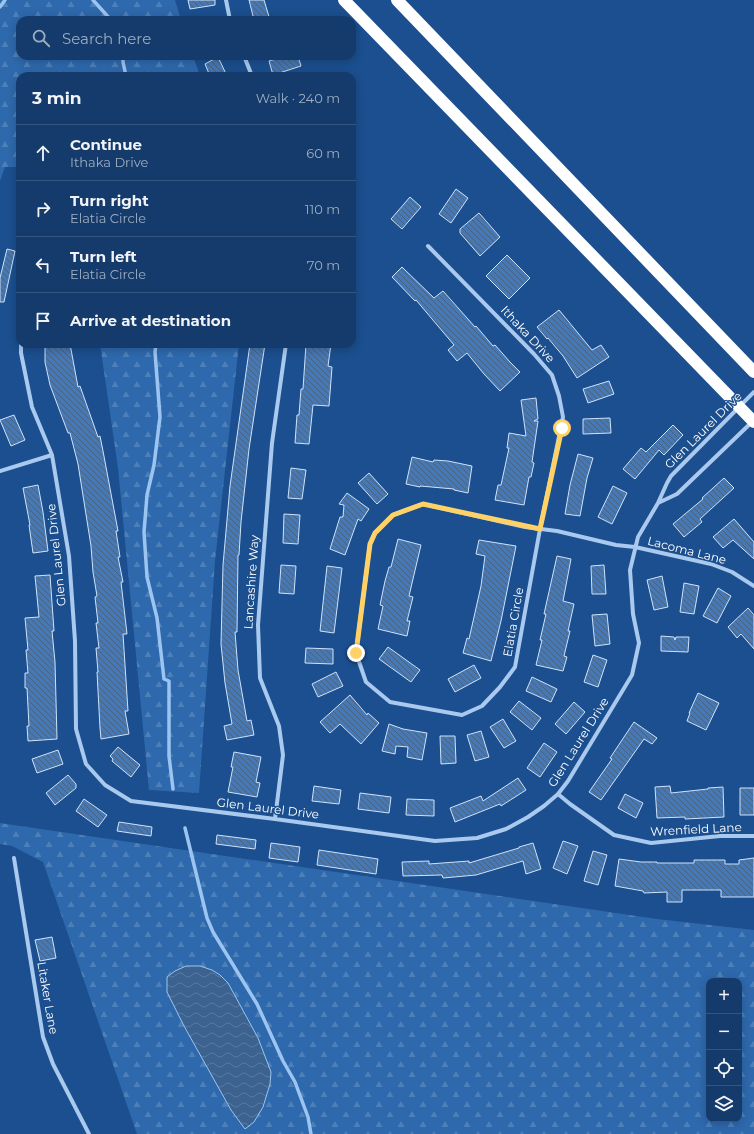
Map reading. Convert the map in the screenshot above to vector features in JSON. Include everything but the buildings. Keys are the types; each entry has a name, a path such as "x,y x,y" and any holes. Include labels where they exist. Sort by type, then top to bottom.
{"highway":[{"path":"344,0 754,421"},
{"path":"397,0 754,372"}],"street":[{"path":"226,0 229,16"},
{"path":"246,60 250,72"},
{"name":"Ithaka Drive","path":"428,246 534,354 552,375 559,396 563,417 540,529"},
{"name":"Glen Laurel Drive","path":"21,348 32,407 52,455 69,556 75,641 76,729 86,764 105,786 131,801 275,818 435,841 477,838 506,829 528,817 558,794 568,782 632,675 639,643 634,614 630,570 638,537 658,503 666,483 754,392"},
{"name":"Lancashire Way","path":"275,818 282,755 279,726 260,678 258,626 272,443 285,348"},
{"path":"658,503 677,494 754,421"},
{"path":"0,471 52,455"},
{"name":"Elatia Circle","path":"540,529 515,667 500,687 482,706 462,715 390,702 366,682 356,653 370,544 375,533 393,515 423,504 540,529 635,547"},
{"name":"Lacoma Lane","path":"635,547 711,564 732,572 754,586"},
{"name":"Wrenfield Lane","path":"558,794 614,835 651,843 720,836 754,836"},
{"name":"Litaker Lane","path":"14,858 43,1037 53,1064 89,1134"}],"green space":[{"path":"0,0 175,0 180,16 16,16 16,60 194,60 199,72 16,72 16,167 5,167 0,181"},
{"path":"101,348 239,348 215,561 199,793 149,790 118,468"},
{"path":"0,823 657,919 754,930 754,1134 137,1134 43,862 12,846 0,844"}],"water":[{"path":"186,966 200,966 212,970 228,983 258,1038 271,1072 270,1084 263,1107 254,1122 245,1129 231,1110 184,1026 167,992 167,977"}],"waterway":[{"path":"0,7 5,0"},
{"path":"93,0 107,16"},
{"path":"123,60 125,72"},
{"path":"156,348 160,417 154,465 147,495 144,532 147,577 157,618 164,679 169,681 169,756 173,789"},
{"path":"185,828 207,918 213,932 257,1004 283,1061 295,1082 308,1117 311,1134"}],"route":[{"path":"356,653 370,544 375,533 393,515 423,504 540,529 562,428"}]}
